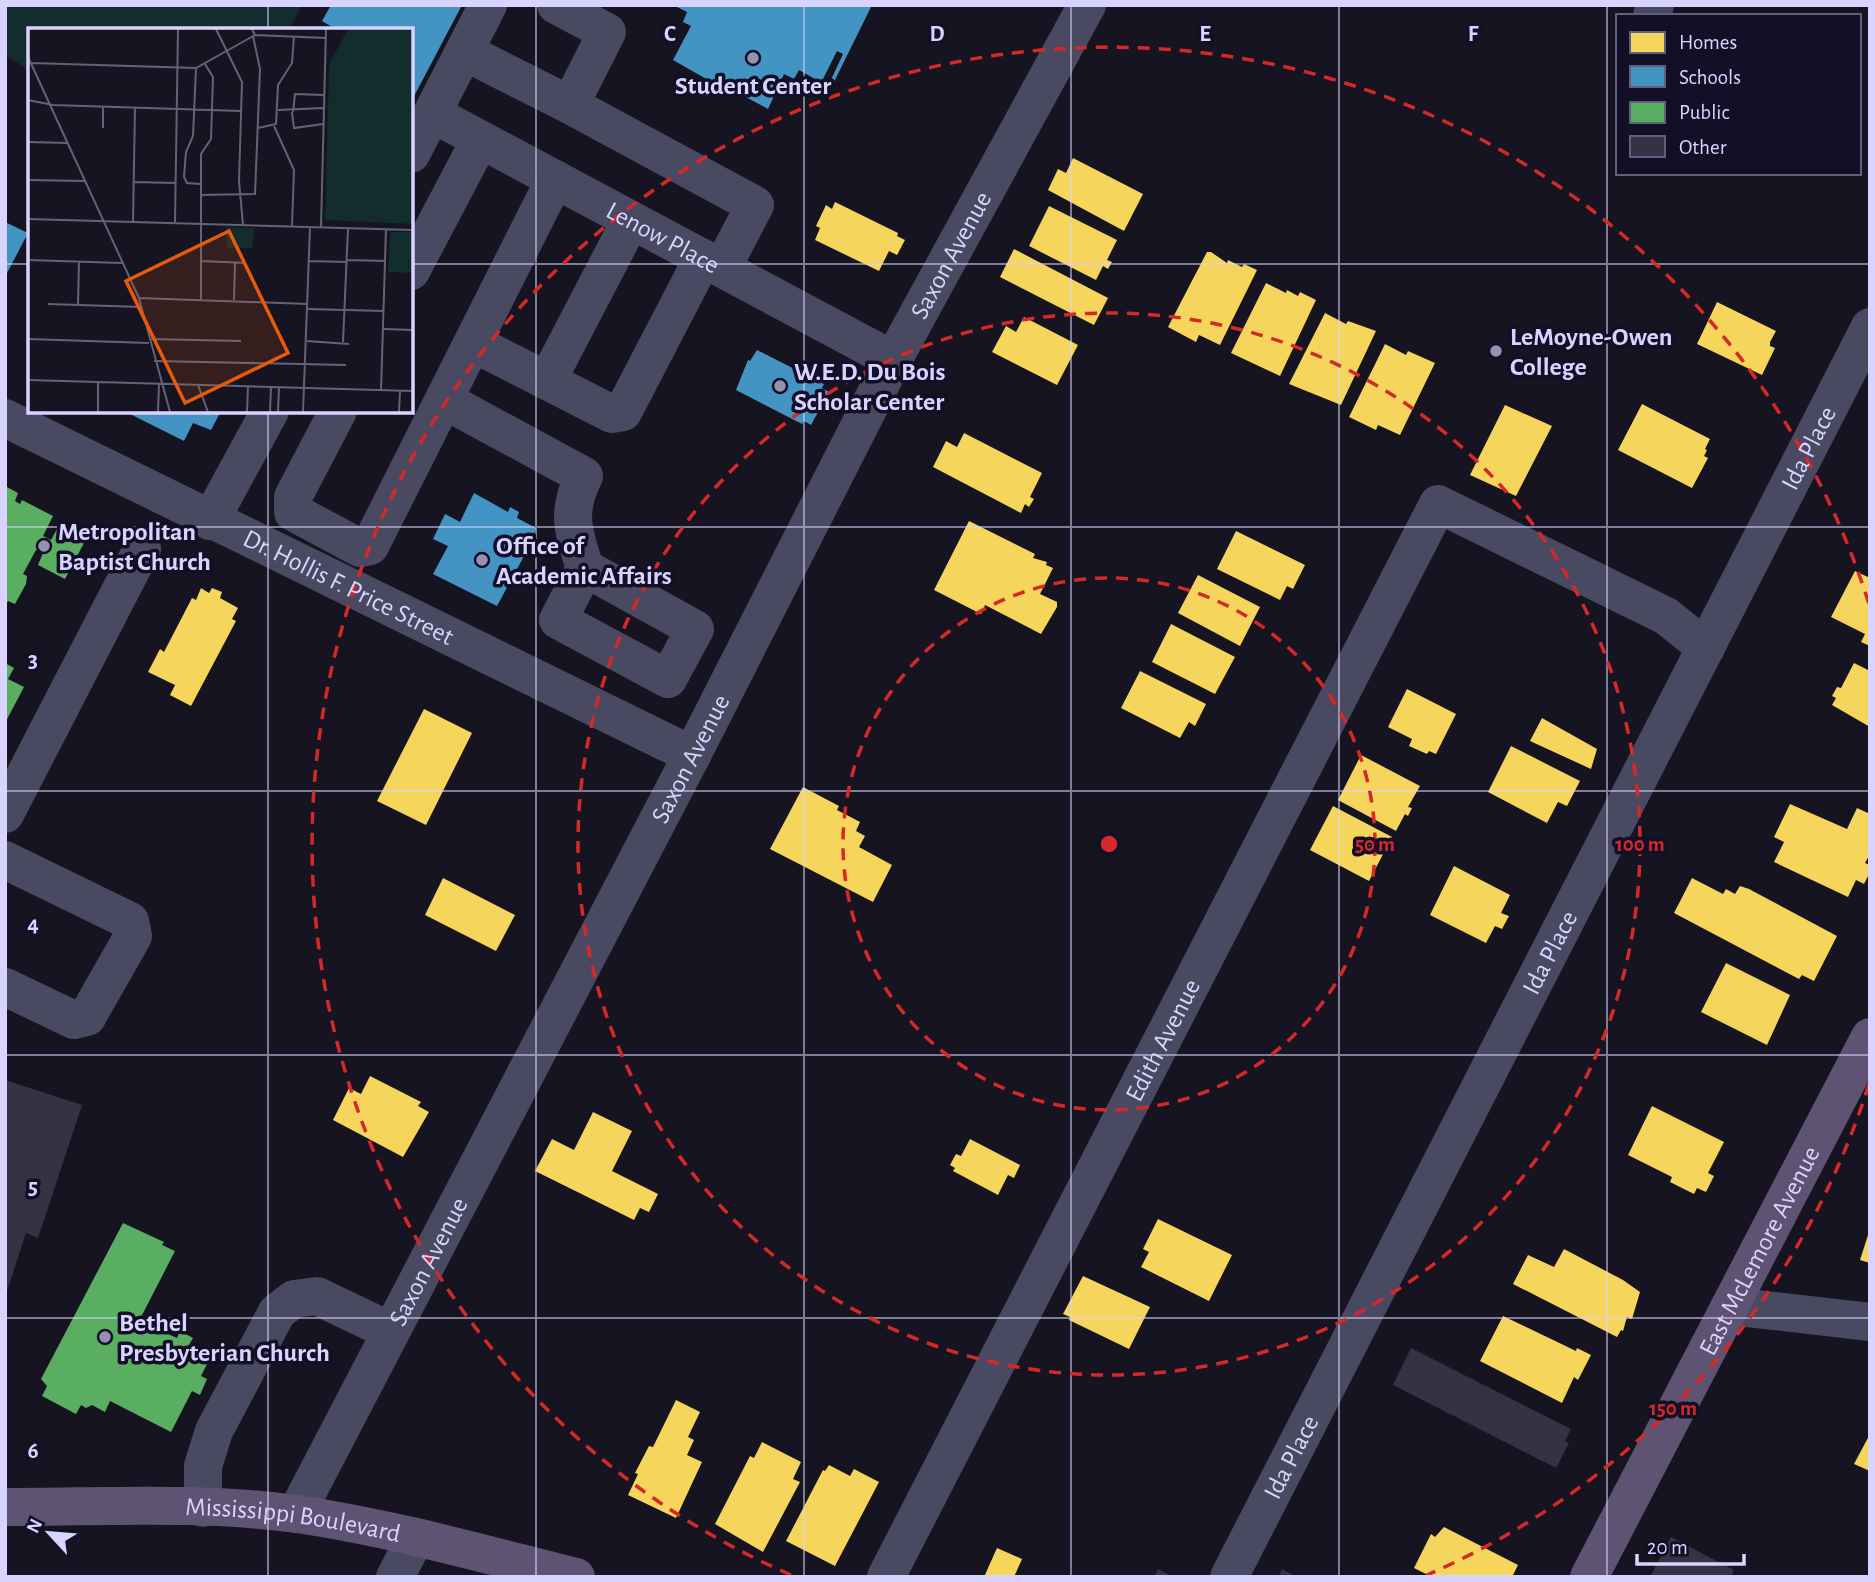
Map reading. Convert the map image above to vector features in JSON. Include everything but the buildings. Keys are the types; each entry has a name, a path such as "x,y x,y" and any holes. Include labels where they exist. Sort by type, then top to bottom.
{"main road":[{"name":"East McLemore Avenue","path":"1589,1577 1870,1037"},
{"name":"Mississippi Boulevard","path":"5,1507 203,1508 296,1514 416,1537 576,1577"}],"street":[{"path":"413,150 488,5"},
{"path":"556,5 607,32 570,105"},
{"name":"Saxon Avenue","path":"296,1514 692,755 893,359 1087,5"},
{"path":"465,52 570,105 755,205 713,263 622,412 612,414 473,343"},
{"name":"Lenow Place","path":"433,114 893,359"},
{"path":"413,267 480,140"},
{"path":"337,413 293,498 293,512 360,548 370,546 555,179"},
{"path":"547,381 631,220"},
{"name":"Ida Place","path":"1229,1577 1870,327"},
{"path":"444,400 584,476 572,499 573,531 585,568"},
{"path":"210,521 269,413"},
{"name":"Dr. Hollis F. Price Street","path":"5,418 210,521 692,755"},
{"name":"Edith Avenue","path":"886,1577 1438,504 1666,616 1706,648"},
{"path":"5,814 142,549"},
{"path":"5,860 130,921 133,936 87,1017 74,1020 5,987"},
{"path":"203,1508 203,1465 214,1431 277,1312 294,1299 317,1296 390,1331"},
{"path":"1730,1306 1870,1322"},
{"path":"395,1577 416,1537"}],"green space":[{"path":"5,5 302,5 290,28 28,28 28,70 5,55"}],"place":[{"name":"Student Center","path":"753,58"},
{"name":"LeMoyne-Owen College","path":"1496,351"},
{"name":"W.E.D. Du Bois Scholar Center","path":"780,386"},
{"name":"Metropolitan Baptist Church","path":"44,546"},
{"name":"Office of Academic Affairs","path":"482,560"},
{"name":"Bethel Presbyterian Church","path":"105,1337"}]}
